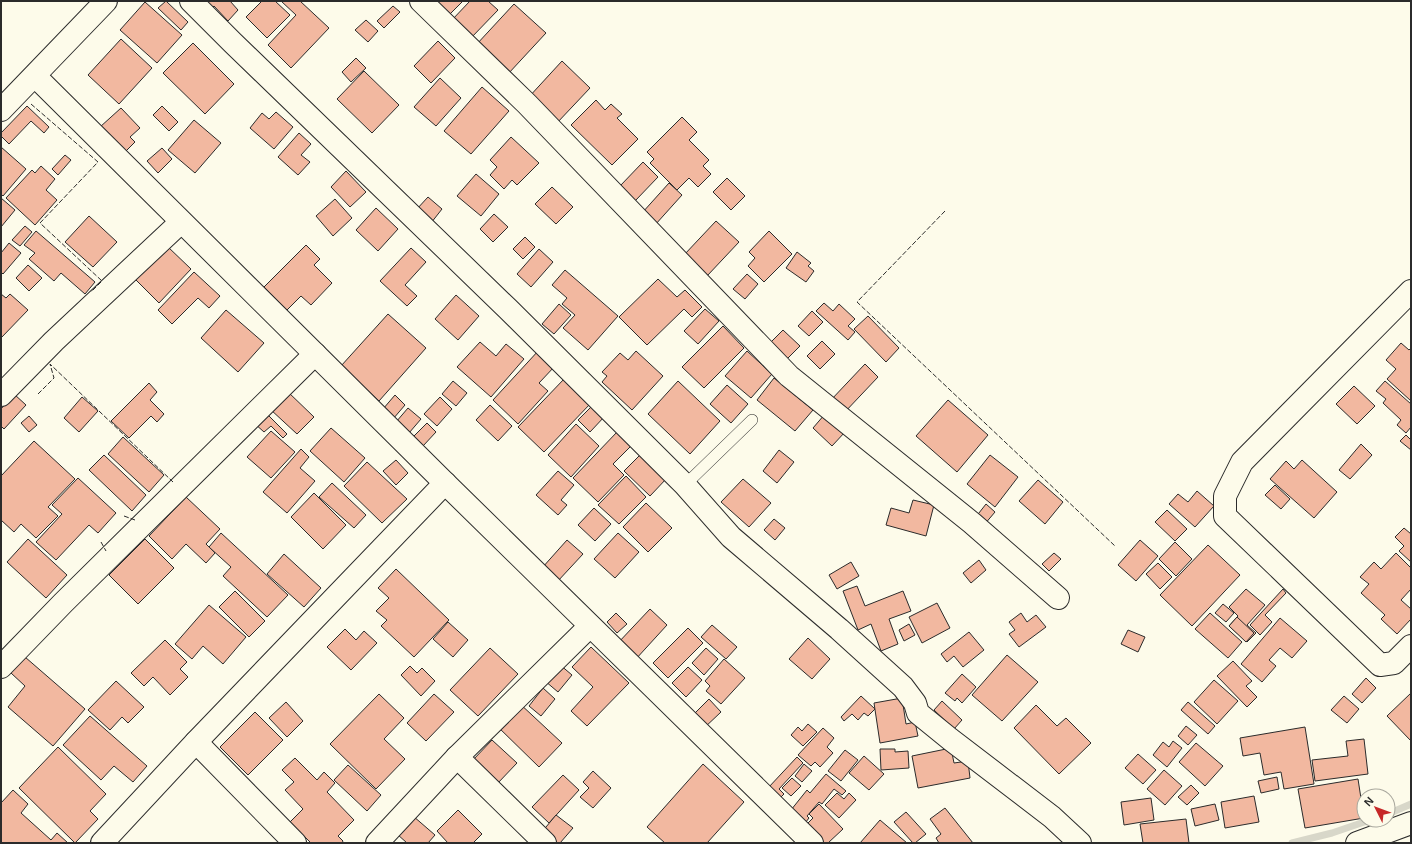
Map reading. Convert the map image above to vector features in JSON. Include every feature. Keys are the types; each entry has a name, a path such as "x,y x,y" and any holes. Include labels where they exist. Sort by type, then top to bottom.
{"street":[{"path":"1,110 106,1"},
{"path":"191,1 238,49 508,309 685,485 731,537 903,687 915,703 918,712 950,739 1052,817 1080,843"},
{"path":"421,1 527,104 789,376 972,523 1058,598"},
{"path":"35,76 445,484 812,843"},
{"path":"1,395 54,341 181,222"},
{"path":"1411,292 1242,462 1225,496 1225,516 1380,665 1394,663 1411,646"},
{"path":"1,667 315,354"},
{"path":"102,843 196,742 445,484"},
{"path":"377,843 457,757 590,626"},
{"path":"196,742 295,843"},
{"path":"457,757 545,843"},
{"path":"1357,843 1411,823"}],"lane":[{"path":"685,485 752,420"}],"building":[{"path":"166,1 188,22 181,30 158,8"},
{"path":"199,1 230,1 238,10 228,21 214,6 209,11"},
{"path":"262,1 275,1 290,15 267,38 246,17"},
{"path":"281,1 300,1 329,28 291,68 268,45 296,15"},
{"path":"426,1 463,1 445,19"},
{"path":"470,1 488,1 498,10 470,39 451,21"},
{"path":"145,2 182,35 157,63 120,30"},
{"path":"514,4 546,33 508,74 476,45"},
{"path":"393,6 400,12 384,28 377,21"},
{"path":"366,20 378,31 368,42 355,30"},
{"path":"121,39 152,68 119,104 88,75"},
{"path":"438,41 455,58 431,83 414,66"},
{"path":"193,43 234,84 205,114 163,73"},
{"path":"356,58 366,68 351,82 342,72"},
{"path":"562,61 590,88 556,124 528,98"},
{"path":"364,71 399,105 372,133 337,99"},
{"path":"440,78 461,98 436,126 414,107"},
{"path":"482,87 509,111 471,154 444,131"},
{"path":"596,100 605,110 611,104 622,114 617,118 638,139 612,165 571,125"},
{"path":"27,106 49,127 44,133 31,121 9,144 1,136 1,133"},
{"path":"162,106 178,122 169,131 153,115"},
{"path":"121,108 140,128 130,137 135,142 124,153 100,127"},
{"path":"276,112 293,127 274,149 250,128 262,113 269,119"},
{"path":"682,117 697,132 689,140 709,160 703,166 711,174 698,187 689,178 677,190 650,163 654,159 647,152"},
{"path":"194,120 221,143 195,173 168,150"},
{"path":"299,133 311,144 301,155 310,162 298,175 278,157"},
{"path":"511,137 539,163 517,185 512,180 504,189 490,175 497,167 490,160"},
{"path":"1,147 26,169 3,196 1,194"},
{"path":"162,148 172,159 158,173 147,161"},
{"path":"65,155 71,160 58,175 52,169"},
{"path":"643,162 658,177 635,201 620,186"},
{"path":"41,166 55,179 46,190 57,200 35,225 6,198 32,170 35,173"},
{"path":"346,171 366,192 350,207 331,187"},
{"path":"476,174 499,194 481,216 457,196"},
{"path":"727,178 745,196 731,210 713,192"},
{"path":"669,183 682,195 655,225 642,213"},
{"path":"552,187 573,207 556,224 535,204"},
{"path":"428,197 442,209 431,223 416,210"},
{"path":"1,198 15,210 1,227"},
{"path":"335,199 352,218 333,236 316,216"},
{"path":"376,208 398,229 378,251 356,230"},
{"path":"494,214 508,227 493,242 480,229"},
{"path":"89,216 117,242 93,267 65,242"},
{"path":"716,221 739,242 707,276 684,255"},
{"path":"25,226 32,232 20,246 12,240"},
{"path":"36,231 95,282 85,294 61,273 54,281 29,259 35,253 24,245"},
{"path":"769,231 792,254 764,282 748,266 755,258 749,252"},
{"path":"525,237 535,247 523,259 513,249"},
{"path":"9,243 21,253 3,274 1,272 1,253"},
{"path":"306,245 320,259 314,265 332,283 311,305 301,296 287,310 264,287"},
{"path":"167,246 191,269 159,303 135,279"},
{"path":"411,248 426,262 405,285 417,296 407,306 380,281"},
{"path":"539,249 553,262 531,287 517,274"},
{"path":"797,252 811,263 808,266 814,271 806,282 786,268"},
{"path":"28,265 42,278 29,291 16,278"},
{"path":"565,270 618,316 588,350 563,328 575,315 562,304 567,298 552,285"},
{"path":"194,272 220,296 209,308 198,298 172,324 158,310"},
{"path":"747,274 758,284 745,299 733,289"},
{"path":"658,279 677,297 685,290 702,307 692,317 684,309 647,345 619,317"},
{"path":"1,294 6,298 10,294 28,310 1,338"},
{"path":"456,295 479,316 458,340 435,319"},
{"path":"824,303 833,311 839,304 855,319 848,326 855,332 848,340 816,311"},
{"path":"559,304 571,315 554,334 542,324"},
{"path":"705,309 719,321 698,344 684,331"},
{"path":"226,310 264,343 238,372 201,338"},
{"path":"812,311 823,322 809,336 798,326"},
{"path":"388,314 426,348 379,401 341,366"},
{"path":"868,316 899,348 886,362 854,329"},
{"path":"723,326 744,348 704,388 682,367"},
{"path":"783,330 800,346 785,361 768,345"},
{"path":"822,341 835,354 820,369 807,356"},
{"path":"480,342 496,356 506,344 524,359 491,397 457,367"},
{"path":"1401,343 1409,350 1411,348 1411,401 1387,379 1396,369 1386,360"},
{"path":"539,350 555,366 539,383 548,391 518,424 493,400"},
{"path":"636,351 663,376 632,410 602,382 607,376 602,372 620,353 628,360"},
{"path":"747,351 772,374 751,398 725,376"},
{"path":"865,364 878,377 843,414 830,401"},
{"path":"565,378 591,403 544,452 518,427"},
{"path":"774,378 813,410 795,431 757,400"},
{"path":"453,381 467,393 456,406 442,394"},
{"path":"678,381 720,421 690,454 648,414"},
{"path":"1385,381 1411,404 1411,427 1406,433 1397,425 1401,420 1383,403 1386,399 1376,391"},
{"path":"149,383 157,392 150,400 164,414 157,422 151,416 129,438 111,421"},
{"path":"727,385 748,404 731,423 710,404"},
{"path":"1354,386 1375,406 1357,424 1336,404"},
{"path":"287,391 314,417 297,434 270,409"},
{"path":"14,394 26,405 4,429 1,426 1,409"},
{"path":"395,395 405,405 393,419 383,409"},
{"path":"82,397 98,411 79,432 64,418"},
{"path":"440,397 452,409 437,426 424,414"},
{"path":"948,400 988,435 957,472 916,436"},
{"path":"490,405 512,426 498,441 476,420"},
{"path":"593,405 605,416 590,432 578,420"},
{"path":"408,408 421,419 409,433 396,422"},
{"path":"265,412 287,434 283,438 271,426 264,432 254,423"},
{"path":"825,414 845,432 832,446 813,428"},
{"path":"29,416 37,425 29,432 21,423"},
{"path":"427,423 436,432 423,446 413,437"},
{"path":"576,424 599,446 571,477 548,455"},
{"path":"331,428 365,458 344,482 310,451"},
{"path":"271,431 295,452 271,478 247,457"},
{"path":"618,431 633,444 613,464 624,475 598,502 573,478"},
{"path":"1406,435 1411,440 1411,450 1400,441"},
{"path":"123,437 164,475 149,492 108,454"},
{"path":"34,441 75,479 48,507 58,516 36,538 21,524 14,532 1,520 1,476"},
{"path":"1361,444 1372,455 1350,479 1339,470"},
{"path":"301,449 309,457 300,468 315,481 287,513 263,492"},
{"path":"779,450 794,462 777,483 763,471"},
{"path":"641,454 667,478 650,496 624,471"},
{"path":"104,455 146,495 132,511 89,470"},
{"path":"990,455 1018,477 995,507 967,484"},
{"path":"396,460 408,473 396,485 383,471"},
{"path":"1302,460 1337,492 1314,518 1270,479 1286,461 1294,469"},
{"path":"367,462 407,499 382,523 344,486"},
{"path":"558,471 574,485 561,500 567,505 558,515 536,495"},
{"path":"626,476 646,497 619,524 598,505"},
{"path":"78,478 116,513 98,533 89,525 56,560 36,542 62,514 52,505"},
{"path":"743,479 771,503 749,527 721,502"},
{"path":"1038,480 1063,502 1045,524 1019,501"},
{"path":"332,483 366,515 354,528 319,497"},
{"path":"1275,485 1290,499 1281,509 1265,495"},
{"path":"1197,491 1214,506 1195,527 1169,504 1178,494 1188,502"},
{"path":"314,493 346,525 323,549 291,517"},
{"path":"186,497 220,529 206,544 215,553 206,563 186,544 172,559 149,536"},
{"path":"913,500 934,505 926,536 886,525 891,508 909,513"},
{"path":"646,503 672,528 648,552 623,527"},
{"path":"986,504 995,512 984,525 975,518"},
{"path":"594,508 611,524 595,541 578,525"},
{"path":"1167,510 1187,529 1175,541 1155,522"},
{"path":"774,519 785,528 775,540 764,530"},
{"path":"1404,528 1411,534 1411,562 1399,551 1404,546 1395,537"},
{"path":"221,533 288,595 267,617 223,576 231,567 209,547"},
{"path":"618,533 639,552 615,578 594,559"},
{"path":"28,539 67,575 46,598 7,562"},
{"path":"145,539 174,568 138,604 109,575"},
{"path":"567,540 583,554 557,582 542,568"},
{"path":"1140,540 1158,556 1136,581 1118,565"},
{"path":"1175,542 1192,559 1176,576 1159,559"},
{"path":"1208,545 1240,575 1192,626 1160,595"},
{"path":"1054,553 1061,559 1049,571 1042,564"},
{"path":"1396,553 1411,568 1411,589 1401,600 1411,609 1411,619 1397,634 1381,619 1385,615 1361,593 1369,584 1360,577 1374,562 1381,569"},
{"path":"284,554 321,588 304,607 267,574"},
{"path":"979,560 986,570 971,583 963,573"},
{"path":"851,562 859,576 837,589 829,575"},
{"path":"1158,563 1172,577 1160,589 1146,574"},
{"path":"396,569 449,620 414,657 381,626 387,620 376,611 389,598 378,588"},
{"path":"857,586 865,606 903,591 911,611 889,619 898,644 881,651 871,624 858,630 843,591"},
{"path":"1246,589 1265,605 1247,625 1256,633 1247,642 1229,626 1238,616 1229,607"},
{"path":"1283,589 1286,593 1265,615 1272,622 1260,635 1250,625"},
{"path":"235,591 265,621 249,637 219,607"},
{"path":"937,603 950,628 922,643 909,617"},
{"path":"1223,604 1234,613 1226,622 1215,613"},
{"path":"209,605 246,637 223,664 203,646 192,659 175,644"},
{"path":"650,609 667,625 635,660 617,644"},
{"path":"616,613 627,624 617,633 607,622"},
{"path":"1021,613 1027,622 1036,615 1046,627 1019,647 1009,634 1015,630 1009,622"},
{"path":"1210,613 1242,642 1228,658 1195,629"},
{"path":"1237,617 1254,633 1246,642 1229,626"},
{"path":"1280,618 1307,641 1292,658 1280,648 1269,660 1276,666 1262,682 1241,664"},
{"path":"448,622 468,640 453,657 433,639"},
{"path":"909,624 915,635 904,641 899,630"},
{"path":"712,625 737,647 726,659 701,637"},
{"path":"688,628 703,643 668,678 653,663"},
{"path":"345,629 356,640 364,631 377,643 351,670 327,647"},
{"path":"1128,630 1145,637 1138,652 1121,644"},
{"path":"969,632 984,650 963,667 954,656 947,662 941,654"},
{"path":"808,638 830,659 812,679 789,659"},
{"path":"165,640 187,662 180,669 188,677 170,695 153,677 144,686 131,673"},
{"path":"591,647 629,683 587,726 571,711 593,687 572,667"},
{"path":"490,648 518,674 478,716 450,690"},
{"path":"706,648 718,659 704,675 692,663"},
{"path":"1007,655 1038,682 1002,721 972,695"},
{"path":"25,657 85,709 53,746 8,707 25,686 11,673"},
{"path":"724,659 745,678 721,704 706,691 710,686 705,681"},
{"path":"1233,661 1252,681 1246,686 1257,697 1247,707 1217,676"},
{"path":"559,664 572,675 558,692 545,681"},
{"path":"410,666 417,673 422,668 435,681 421,696 401,675"},
{"path":"688,667 702,680 686,697 672,683"},
{"path":"962,674 976,687 962,703 957,698 955,701 945,693"},
{"path":"1366,678 1376,688 1362,703 1352,694"},
{"path":"1214,680 1238,701 1217,724 1194,702"},
{"path":"116,681 144,707 128,723 122,717 110,730 88,710"},
{"path":"543,688 555,699 541,716 529,706"},
{"path":"1411,693 1411,741 1387,716"},
{"path":"379,694 404,718 384,739 405,759 376,789 330,744"},
{"path":"434,694 454,712 426,741 407,723"},
{"path":"861,696 875,709 868,716 864,713 858,720 852,714 844,721 841,717"},
{"path":"1344,696 1359,709 1347,723 1331,710"},
{"path":"902,698 906,724 915,722 918,736 880,743 874,703"},
{"path":"709,699 721,712 703,729 691,717"},
{"path":"942,701 962,720 954,729 934,710"},
{"path":"286,702 303,721 287,737 269,718"},
{"path":"518,702 562,743 539,767 496,725"},
{"path":"1188,702 1215,726 1208,734 1181,710"},
{"path":"1036,705 1057,726 1066,718 1091,743 1059,774 1014,728"},
{"path":"255,712 283,740 248,775 220,747"},
{"path":"90,716 147,766 133,782 114,766 101,780 63,745"},
{"path":"808,724 817,732 803,746 791,735 798,727 802,731"},
{"path":"1186,726 1197,735 1188,745 1178,736"},
{"path":"1305,727 1314,784 1284,789 1281,772 1264,775 1260,753 1243,756 1240,738"},
{"path":"823,728 834,738 827,747 833,753 820,767 815,762 811,766 798,755"},
{"path":"1364,739 1368,774 1315,781 1312,760 1348,756 1346,741"},
{"path":"492,740 517,763 497,784 473,760"},
{"path":"1173,741 1182,748 1167,767 1153,755 1163,742 1169,747"},
{"path":"1196,743 1223,766 1205,786 1179,762"},
{"path":"58,747 106,794 90,811 98,819 75,843 19,788"},
{"path":"951,748 954,763 968,761 970,778 918,788 912,756"},
{"path":"880,749 895,749 895,752 908,751 909,768 881,770"},
{"path":"845,750 858,760 841,781 828,771"},
{"path":"1138,754 1156,770 1143,784 1125,768"},
{"path":"864,756 884,774 869,790 849,773"},
{"path":"797,757 803,763 779,789 784,794 779,799 768,788"},
{"path":"295,758 317,780 324,772 335,783 327,792 354,820 338,836 343,841 342,843 311,843 290,822 303,809 285,790 294,782 282,770"},
{"path":"703,764 744,802 707,843 665,843 647,827"},
{"path":"804,764 812,771 802,782 795,776"},
{"path":"348,765 381,795 367,811 334,780"},
{"path":"1164,770 1182,786 1165,805 1147,789"},
{"path":"593,771 611,788 593,808 580,797 589,788 583,782"},
{"path":"826,774 846,791 842,795 834,789 822,804 819,802 807,816 809,818 802,827 787,815 807,790 810,793"},
{"path":"563,775 579,790 549,823 532,807"},
{"path":"1277,777 1279,789 1261,793 1258,781"},
{"path":"792,778 801,786 791,796 782,788"},
{"path":"1358,779 1359,788 1356,788 1356,819 1305,828 1298,789"},
{"path":"1191,785 1199,793 1187,805 1178,797"},
{"path":"13,790 28,804 21,813 51,840 57,833 68,843 1,843 1,803"},
{"path":"837,793 844,799 849,793 856,800 839,818 825,805"},
{"path":"1254,796 1259,822 1225,828 1221,802"},
{"path":"1151,798 1154,820 1124,825 1121,802"},
{"path":"819,804 843,829 828,843 818,843 803,828 813,818 809,814"},
{"path":"1215,804 1219,820 1195,826 1191,809"},
{"path":"945,808 973,843 939,843 936,838 941,834 930,819"},
{"path":"458,810 482,834 473,843 448,843 437,831"},
{"path":"906,812 926,834 915,843 913,843 894,822"},
{"path":"556,815 573,828 560,843 553,843 541,833"},
{"path":"413,816 435,835 428,843 407,843 397,834"},
{"path":"1186,819 1189,843 1143,843 1140,824"},
{"path":"880,820 907,843 860,843"}],"waterway":[{"path":"1396,811 1411,804"},
{"path":"1292,843 1332,833 1356,825"}],"fence":[{"path":"31,104 98,162 40,223 102,281 91,292"},
{"path":"945,211 857,302 1115,546"},
{"path":"38,394 54,378 50,364 173,482"},
{"path":"124,516 135,520"},
{"path":"101,542 106,551"}]}
